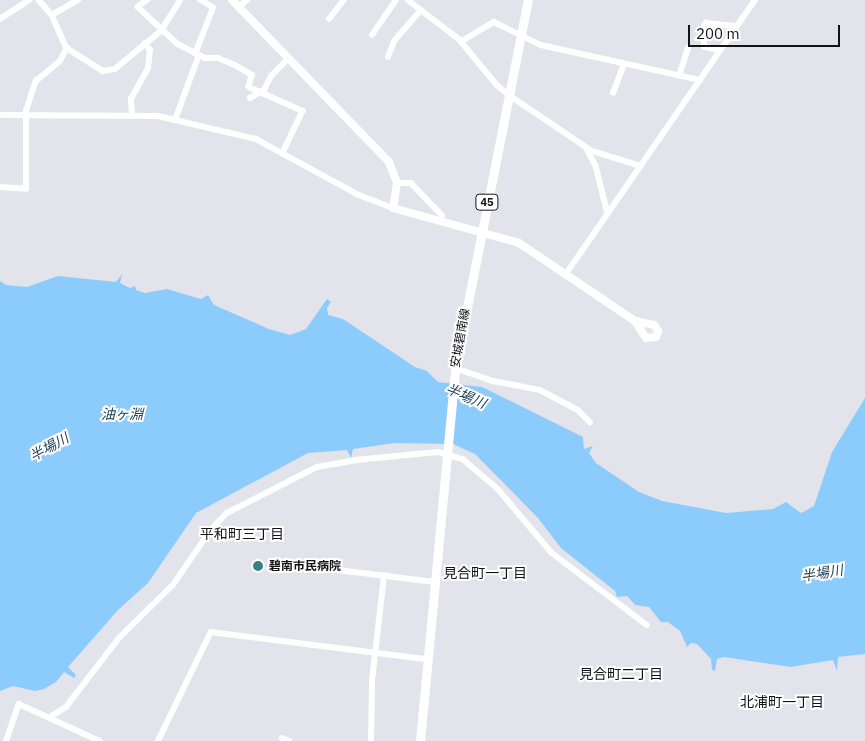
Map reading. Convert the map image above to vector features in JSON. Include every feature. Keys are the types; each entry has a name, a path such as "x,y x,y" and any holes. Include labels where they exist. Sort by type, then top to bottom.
{"main road":[{"name":"安城碧南線","path":"420,741 445,452 455,368 528,0"}],"street":[{"path":"0,18 29,0"},
{"path":"39,0 52,15 66,48 94,68 106,71 115,69 161,31 180,0"},
{"path":"52,15 78,0"},
{"path":"148,0 138,7 161,31 197,55 223,59 248,72 252,76 249,87 303,111 283,153"},
{"path":"175,120 213,8 200,0"},
{"path":"232,0 389,162 397,183 393,208"},
{"path":"239,7 247,0"},
{"path":"329,19 344,0"},
{"path":"372,35 396,0"},
{"path":"409,0 462,41 497,85 509,94 585,146 603,156 641,166"},
{"path":"566,274 755,0"},
{"path":"388,57 394,41 421,10"},
{"path":"462,41 494,22 541,46 700,80"},
{"path":"720,51 704,47 704,26 714,23 737,26"},
{"path":"132,115 131,100 148,68 150,50 145,44"},
{"path":"0,187 26,189 26,115 36,81 60,61 66,48"},
{"path":"679,76 688,48"},
{"path":"250,98 261,91 288,58"},
{"path":"613,93 624,65"},
{"path":"0,115 132,115 175,120 256,140 359,195 393,208 481,230 519,243 635,321"},
{"path":"585,146 596,166 608,214"},
{"path":"397,183 408,181 442,215"},
{"path":"455,368 493,381 540,390 578,410 590,422"},
{"path":"50,717 66,707 120,637 173,585 210,531 227,513 317,467 416,453 445,452 475,466 552,553 647,625"},
{"path":"330,569 434,582"},
{"path":"371,741 376,653 384,576"},
{"path":"158,741 211,632 426,660"},
{"path":"6,741 19,704 100,741"},
{"path":"282,738 289,741"}],"water":[{"name":"油ヶ淵","path":"122,274 120,283 130,288 135,286 136,290 145,293 167,289 201,299 208,295 214,305 269,329 290,335 306,329 327,299 331,302 327,308 328,315 343,319 415,367 427,371 438,382 482,387 583,437 584,449 593,446 589,453 596,463 639,492 662,501 726,513 773,509 786,502 801,513 814,506 832,452 865,398 865,654 838,657 837,671 833,660 791,667 724,657 717,659 715,671 712,670 711,659 697,644 691,643 687,647 680,631 668,622 661,622 649,607 635,605 627,596 617,597 615,591 561,548 538,518 475,454 453,444 395,443 353,449 351,458 347,450 308,453 196,513 148,583 118,610 68,667 76,675 74,678 64,672 56,682 44,689 35,691 13,686 0,691 0,281 6,285 27,287 58,276 116,282"}],"place":[{"name":"碧南市民病院","path":"258,566"}],"district":[{"name":"平和町三丁目","path":"242,534"},
{"name":"見合町一丁目","path":"485,573"},
{"name":"見合町二丁目","path":"621,674"},
{"name":"北浦町一丁目","path":"782,702"}],"water label":[{"name":"半場川","path":"466,396"},
{"name":"半場川","path":"49,447"},
{"name":"半場川","path":"822,573"}]}
